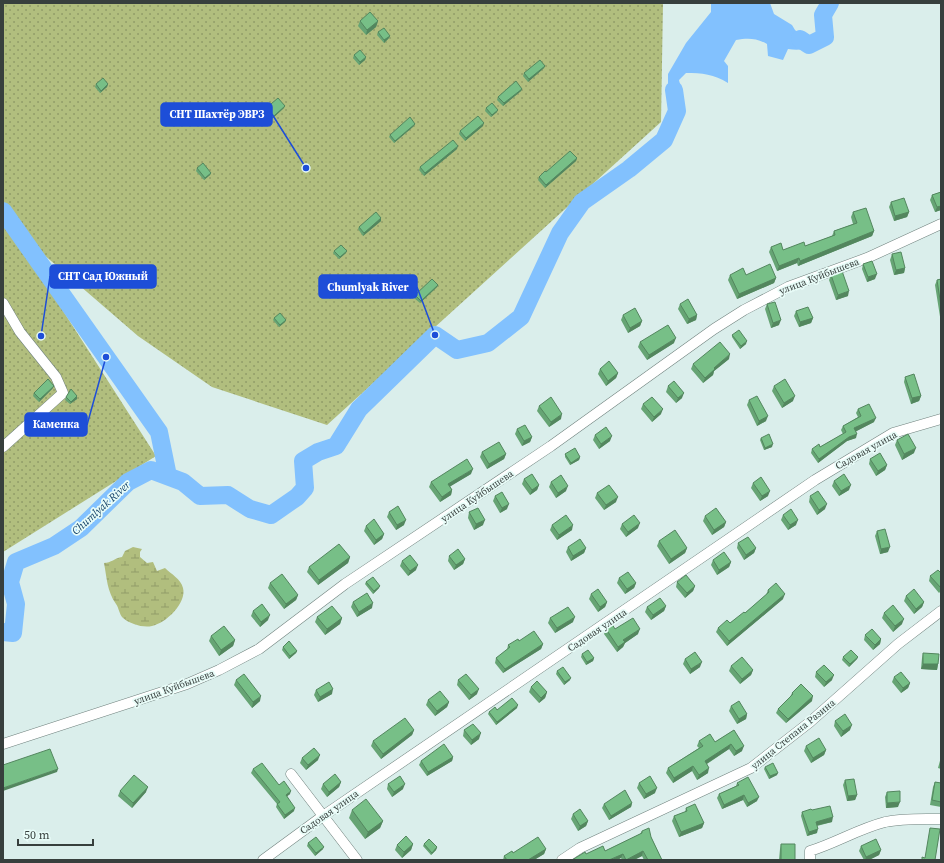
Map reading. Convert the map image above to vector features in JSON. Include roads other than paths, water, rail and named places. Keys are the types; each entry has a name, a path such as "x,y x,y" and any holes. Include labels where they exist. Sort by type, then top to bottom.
{"street":[{"name":"улица Куйбышева","path":"3,744 187,684 219,670 260,649 346,584 551,446 714,329 744,310 788,287 867,258 941,224"},
{"path":"3,303 20,332 56,377 62,393 3,447"},
{"name":"Садовая улица","path":"262,860 323,816 815,480 893,434 941,419"},
{"name":"улица Степана Разина","path":"562,860 580,848 751,768 810,722 898,644 941,611"},
{"path":"291,774 357,860"},
{"path":"810,860 810,851 833,843 840,838 887,822 941,819"}],"water":[{"path":"711,3 770,3 774,14 792,25 795,30 808,41 818,36 822,42 806,49 788,49 783,60 768,56 767,44 763,42 752,39 736,40 724,61 728,66 728,83 713,76 697,73 686,73 679,80 684,103 682,117 672,111 668,104 668,74 686,43 711,12"}],"waterway":[{"name":"Chumlyak River","path":"800,39 809,45 825,37 823,15 830,3"},
{"name":"Chumlyak River","path":"3,632 13,633 16,604 10,582 16,562 54,546 81,528 128,482 151,470 183,482 200,496 228,495 250,509 271,515 297,497 305,488 303,461 318,452 336,446 359,409 435,335 457,350 488,343 521,317 560,233 582,202 629,169 664,140 677,111 674,90"},
{"path":"3,211 159,432 168,476"}],"place":[{"name":"СНТ Шахтёр ЭВРЗ","path":"306,168"},
{"name":"Chumlyak River","path":"435,335"},
{"name":"СНТ Сад Южный","path":"41,336"},
{"name":"Каменка","path":"106,357"}]}
